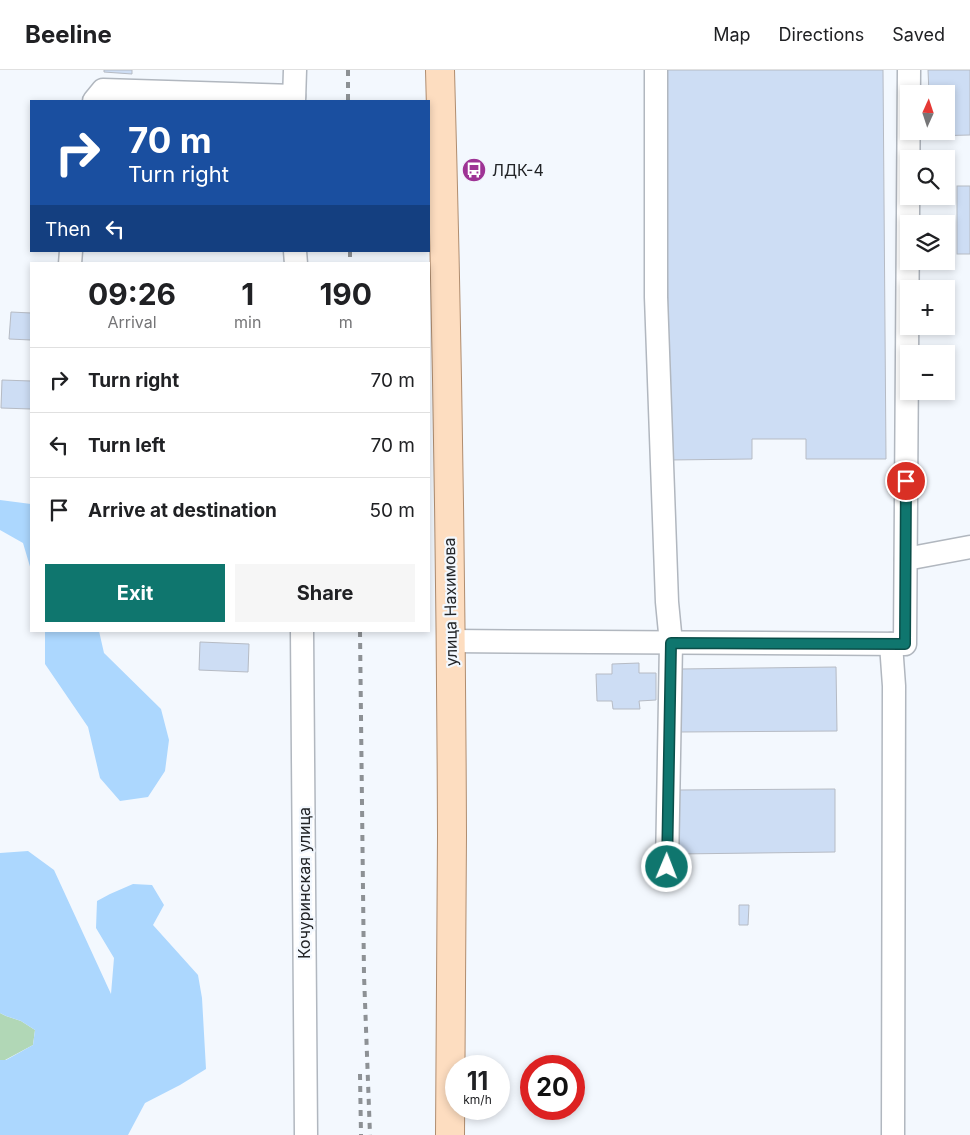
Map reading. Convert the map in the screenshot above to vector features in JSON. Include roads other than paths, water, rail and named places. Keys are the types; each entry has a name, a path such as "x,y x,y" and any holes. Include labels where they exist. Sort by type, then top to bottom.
{"main road":[{"name":"улица Нахимова","path":"440,70 445,250 452,844 450,1135"}],"street":[{"path":"95,100 104,90 294,99 295,70"},
{"path":"656,70 656,297 667,602 671,643 667,867"},
{"path":"450,641 905,644 908,70"},
{"path":"906,559 970,547"},
{"name":"Кочуринская улица","path":"302,632 306,1135"},
{"path":"891,644 894,686 893,1135"}],"water":[{"path":"0,500 30,504 30,567 23,543 0,530"},
{"path":"45,632 99,632 104,653 161,709 169,740 165,771 148,797 120,801 100,778 88,727 45,664"},
{"path":"28,851 54,870 111,994 114,958 96,928 97,901 133,884 152,885 164,905 153,925 198,975 202,998 206,1069 145,1103 128,1135 0,1135 0,1060 6,1060 33,1045 35,1030 21,1021 0,1013 0,853"}],"railway":[{"path":"348,70 348,100"},
{"path":"350,252 350,262"},
{"path":"360,632 364,975 370,1135"},
{"path":"360,1074 361,1135"}],"place":[{"name":"ЛДК-4","path":"474,170"}]}
